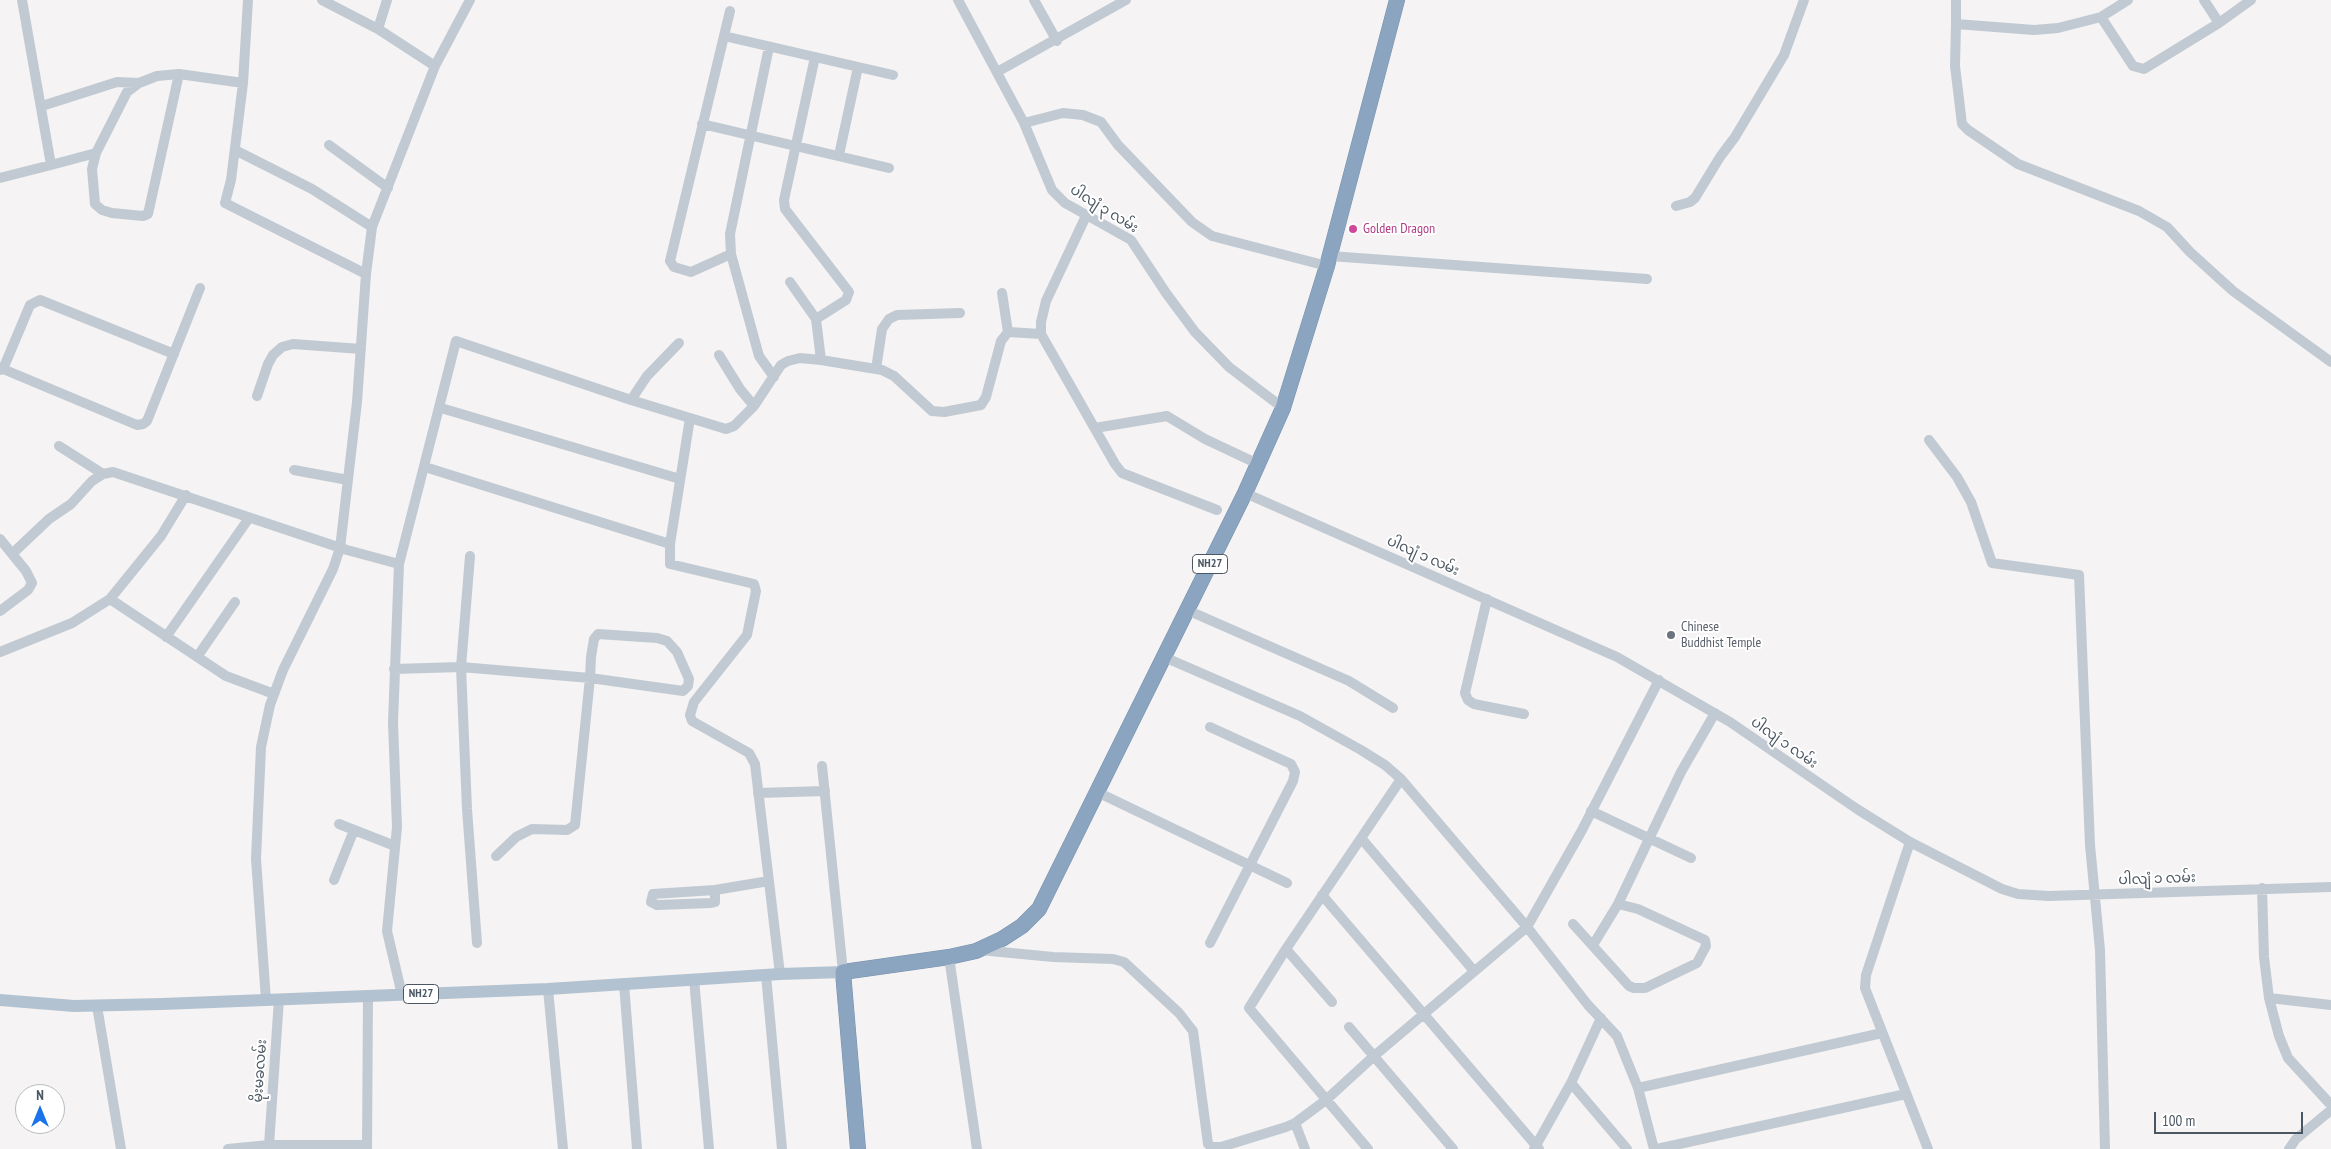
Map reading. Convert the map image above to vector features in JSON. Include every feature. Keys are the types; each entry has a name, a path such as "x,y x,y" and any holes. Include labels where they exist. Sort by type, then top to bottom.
{"highway":[{"name":"NH27","path":"843,972 949,957 978,950 1002,939 1022,926 1039,910 1245,493 1283,408 1328,261 1397,0"},
{"path":"843,972 858,1149"}],"main road":[{"name":"NH27","path":"0,1000 98,1006 548,989 780,974 843,972"}],"street":[{"path":"22,0 51,165"},
{"path":"248,0 243,83 231,180 225,203 366,274"},
{"path":"322,0 378,29 435,66"},
{"path":"378,29 387,0"},
{"name":"မိုးမခလမ်း","path":"269,1145 272,999 256,859 261,747 274,694 283,670 333,569 340,548 372,226 435,66 470,0"},
{"name":"ပါလျံ ၃ လမ်း","path":"958,0 1024,123 1052,190 1064,203 1131,240 1166,293 1195,332 1229,367 1283,408"},
{"path":"1034,0 1057,41"},
{"path":"998,72 1057,41 1114,3 1126,0"},
{"path":"1676,206 1690,202 1695,198 1720,157 1735,137 1784,55 1804,0"},
{"path":"1956,0 1955,66 1962,124 1968,130 2018,164 2139,211 2166,227 2190,252 2233,291 2331,362"},
{"path":"1956,24 2034,30 2058,28 2101,18 2128,0"},
{"path":"2204,0 2219,23"},
{"path":"2101,18 2133,66 2139,69 2148,67 2219,23 2251,0"},
{"path":"730,11 670,261 674,268 691,272 731,254"},
{"path":"724,36 893,75"},
{"path":"769,47 730,234 731,254 759,356 774,377"},
{"path":"815,57 784,200 785,209 849,292 846,300 816,319"},
{"path":"839,155 858,67"},
{"path":"179,74 148,214 143,216 112,213 102,210 95,204 92,169 96,153 127,92 139,83 157,76 179,74 243,83"},
{"path":"42,106 117,82 139,83"},
{"path":"1024,123 1063,113 1083,115 1101,122 1118,145 1192,222 1212,236 1328,261 1647,280"},
{"path":"702,124 889,168"},
{"path":"329,145 388,188"},
{"path":"235,150 312,189 372,226"},
{"path":"0,178 96,153"},
{"path":"1086,216 1046,301 1040,322 1041,334 1114,464 1122,473 1217,510"},
{"path":"790,282 816,319 821,360"},
{"path":"174,354 40,300 34,301 30,305 2,370 137,425 147,421 174,354 200,288"},
{"path":"402,995 387,931 397,827 393,723 399,564 441,408 456,341 631,400 726,429 734,426 754,406 781,365 788,360 800,358 876,369 894,376 932,411 944,412 981,404 986,397 1002,341 1008,332 1002,294"},
{"path":"876,369 882,329 888,319 897,315 960,313"},
{"path":"1008,332 1041,334"},
{"path":"631,400 647,376 678,343"},
{"path":"257,396 268,364 273,355 282,347 302,344 361,349"},
{"path":"719,355 754,406"},
{"path":"441,408 680,479"},
{"path":"1095,428 1167,416 1204,439 1258,464"},
{"path":"690,418 670,544 670,564 754,584 756,591 747,635 694,702 690,715"},
{"path":"1929,440 1957,476 1971,502 1992,563 2079,575 2090,844 2096,895 2104,1056 2105,1149"},
{"path":"59,446 104,474"},
{"path":"425,467 670,544"},
{"path":"294,470 348,480"},
{"path":"12,554 49,519 71,504 92,481 104,474 113,472 340,548 399,564"},
{"name":"ပါလျံ ၁ လမ်း","path":"1245,493 1617,657 1715,713 1857,809 1910,842 2002,889 2018,894 2096,895 2331,887"},
{"path":"0,652 72,623 110,599 161,536 186,495"},
{"path":"166,637 249,518"},
{"path":"0,539 26,571 32,583 28,590 0,611"},
{"path":"470,556 461,667 467,809 477,943"},
{"path":"110,599 226,676 274,694"},
{"path":"1487,599 1465,693 1468,700 1474,704 1524,714"},
{"path":"197,657 235,602"},
{"path":"1187,610 1349,680 1393,708"},
{"path":"496,856 516,838 532,829 567,830 576,825 594,639 598,634 657,638 674,646 689,679 690,715 692,721 749,753 754,764 780,974"},
{"path":"1164,657 1300,716 1362,750 1385,765 1401,779 1527,927 1588,1005 1617,1036 1638,1088 1656,1149 1906,1094"},
{"path":"394,669 461,667 590,678 678,691 683,691 688,686"},
{"path":"978,950 1053,957 1113,959 1124,962 1179,1013 1193,1031 1204,1125 1208,1144 1212,1147 1221,1147 1295,1124 1326,1100 1374,1056 1527,927 1591,811 1659,680"},
{"path":"1593,945 1618,904 1681,772 1715,713"},
{"path":"1210,727 1291,764 1295,772 1210,943"},
{"path":"822,766 843,972"},
{"path":"1368,1149 1249,1008 1286,949 1401,779"},
{"path":"758,793 825,791"},
{"path":"1097,792 1287,883"},
{"path":"1591,811 1649,840 1691,858"},
{"path":"339,824 394,846"},
{"path":"334,880 354,830"},
{"path":"1360,838 1474,971"},
{"path":"1910,842 1866,974 1867,995 1928,1149"},
{"path":"715,890 715,902 656,905 651,902 653,894 715,890 769,881"},
{"path":"2262,888 2264,957 2269,998 2279,1036 2288,1058 2331,1105"},
{"path":"1322,896 1536,1148 1571,1083 1601,1018"},
{"path":"1573,924 1629,986 1634,988 1645,988 1697,963 1706,946 1705,940 1638,909 1618,904"},
{"path":"1286,949 1332,1002"},
{"path":"949,957 977,1149"},
{"path":"766,975 782,1149"},
{"path":"694,980 709,1149"},
{"path":"624,984 637,1149"},
{"path":"548,989 563,1149"},
{"path":"228,1149 269,1145 367,1147 368,996"},
{"path":"2269,998 2331,1005"},
{"path":"98,1006 121,1149"},
{"path":"1349,1027 1453,1149"},
{"path":"1638,1088 1882,1033"},
{"path":"1571,1083 1627,1149"},
{"path":"2289,1149 2296,1139 2331,1110"},
{"path":"1295,1124 1305,1149"}],"place":[{"name":"Golden Dragon","path":"1353,229"},
{"name":"Chinese Buddhist Temple","path":"1671,635"}]}
